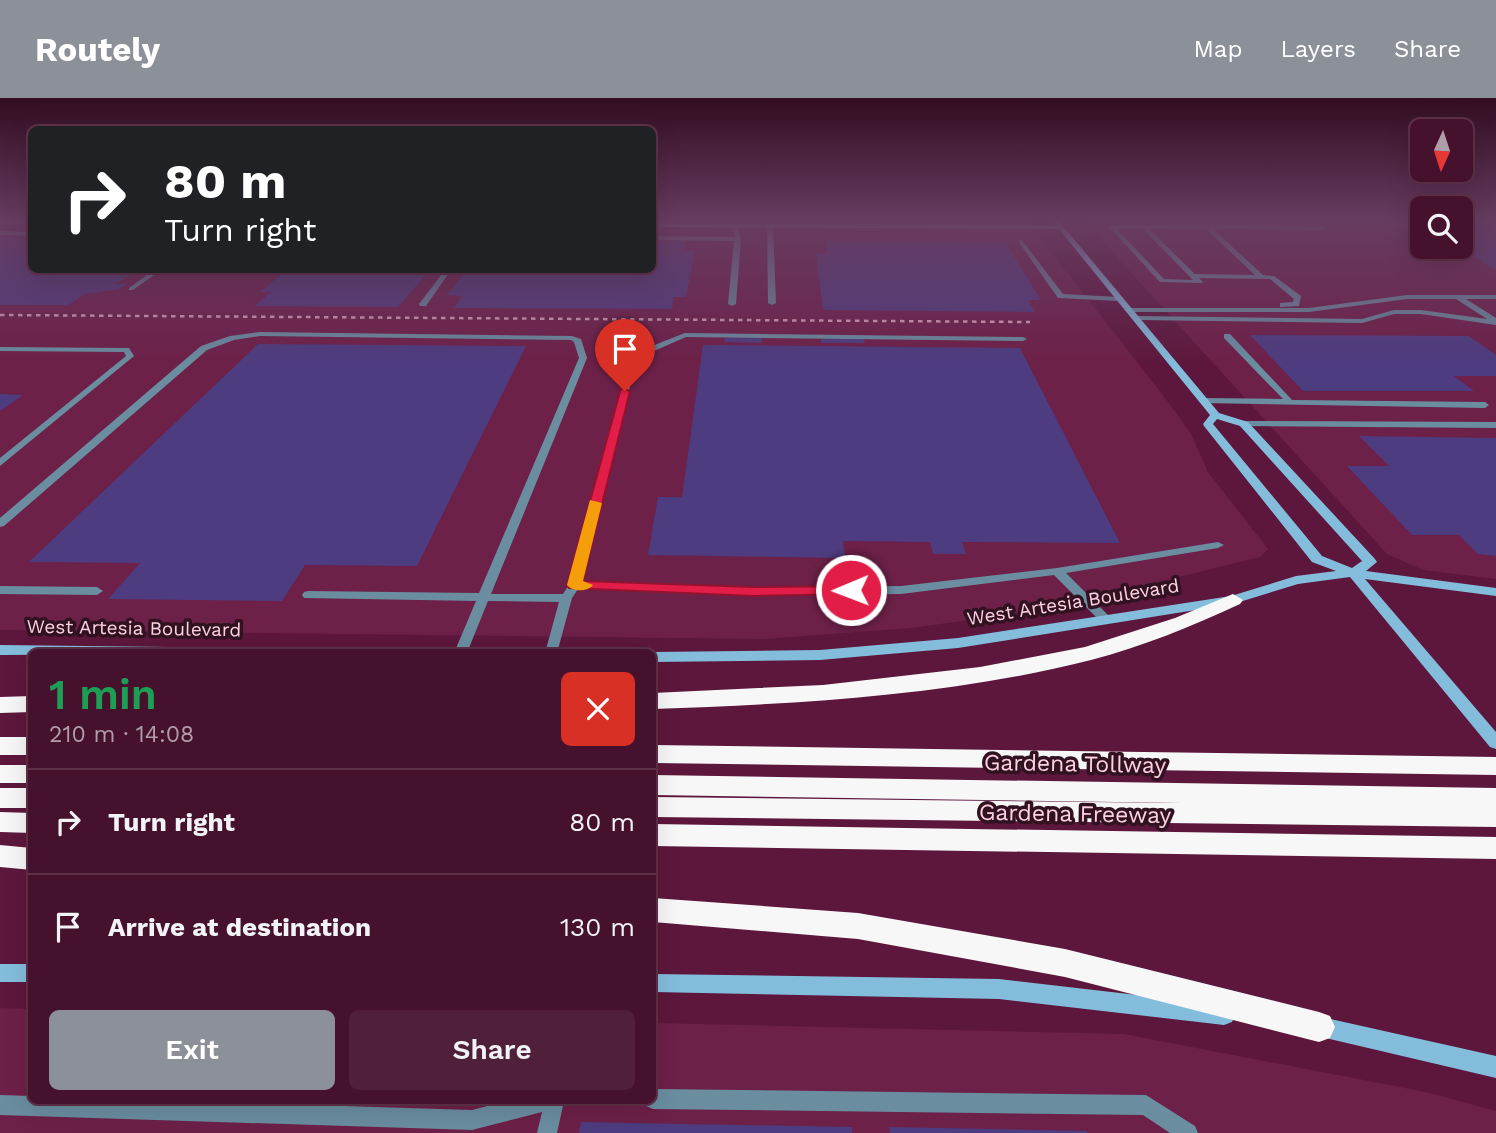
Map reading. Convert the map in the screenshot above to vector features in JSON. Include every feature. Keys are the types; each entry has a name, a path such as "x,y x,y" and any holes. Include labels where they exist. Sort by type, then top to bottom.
{"highway":[{"path":"656,701 823,693 980,674 1088,654 1182,622 1233,600"},
{"path":"0,705 28,704"},
{"path":"0,746 28,746"},
{"path":"656,754 1496,766"},
{"path":"0,774 28,774"},
{"name":"Gardena Tollway","path":"656,785 1496,798"},
{"path":"0,798 28,798"},
{"path":"656,807 1496,817"},
{"path":"0,822 28,822"},
{"name":"Gardena Freeway","path":"656,835 1496,848"},
{"path":"0,856 28,859"},
{"path":"656,909 858,926 1065,963 1319,1027"}],"main road":[{"path":"1095,268 1215,415 1244,424 1370,562 1353,573"},
{"path":"1215,415 1209,424 1317,559 1353,573 1496,743"},
{"name":"West Artesia Boulevard","path":"656,657 820,655 958,643 1233,600 1296,580 1353,573 1496,592"},
{"name":"West Artesia Boulevard","path":"0,650 28,650"},
{"path":"0,973 28,973"},
{"path":"656,983 999,989 1319,1027 1496,1067"}],"lane":[{"path":"732,304 735,268"},
{"path":"771,268 772,303"},
{"path":"1040,268 1060,296 1124,304 1309,310 1407,297 1496,297"},
{"path":"1124,304 1296,304 1298,298 1272,277 1163,281 1151,268"},
{"path":"1185,268 1195,279 1219,282"},
{"path":"1252,268 1261,277"},
{"path":"131,289 154,273"},
{"path":"423,304 447,273"},
{"path":"1421,312 1458,297"},
{"path":"1458,297 1496,322"},
{"path":"1136,318 1362,321 1394,312 1421,312 1496,322"},
{"path":"0,524 204,348 217,343 260,334 572,338 578,341 583,358 462,649"},
{"path":"552,649 566,598 575,585 631,366 637,355 685,335 1023,339"},
{"path":"1227,336 1289,401"},
{"path":"0,349 126,350 130,356 0,463"},
{"path":"1203,401 1485,405"},
{"path":"1244,424 1496,425"},
{"path":"575,585 753,592 901,590 1057,571 1218,545"},
{"path":"1057,571 1106,620"},
{"path":"0,590 97,591"},
{"path":"308,595 566,598"},
{"path":"656,1099 1146,1105 1188,1133"},
{"path":"0,1105 472,1120 533,1104"},
{"path":"547,1133 553,1104"}],"shaded area":[{"path":"0,268 28,268 28,273 656,273 656,268 1064,268 1166,399 1191,434 1208,472 1268,549 1260,557 1049,609 912,628 764,639 0,630"},
{"path":"1127,268 1496,268 1496,579 1423,570 1387,554"},
{"path":"0,1008 28,1009 28,1104 656,1104 656,1023 1124,1034 1426,1092 1496,1111 1496,1133 0,1133"}],"building":[{"path":"0,268 28,268 28,273 133,273 116,284 128,284 119,289 85,294 68,305 0,305"},
{"path":"656,268 691,268 686,297 674,297 672,309 454,308 462,296 447,295 465,273 656,273"},
{"path":"818,268 1021,268 1041,300 1028,300 1035,312 823,310"},
{"path":"283,273 427,273 398,307 255,306 271,292 260,292"},
{"path":"1250,335 1469,336 1496,355 1496,376 1454,376 1474,391 1303,391"},
{"path":"725,338 762,338 762,343 724,342"},
{"path":"821,339 864,339 865,343 821,343"},
{"path":"258,344 526,346 417,566 305,565 282,601 108,599 140,563 29,562"},
{"path":"703,345 1020,348 1120,543 962,542 966,554 933,554 930,542 843,541 845,558 648,555 658,497 682,497"},
{"path":"0,394 23,395 0,411"},
{"path":"1359,436 1496,438 1496,556 1478,554 1459,535 1412,535 1347,466 1389,466"},
{"path":"581,1122 852,1127 852,1133 579,1133"},
{"path":"889,1127 1087,1131 1087,1133 890,1133"}],"railway":[{"path":"0,315 1030,322"}],"slow traffic":[{"path":"585,585 575,585 595,503"}],"route":[{"path":"625,391 575,585 753,592 851,590"}]}
